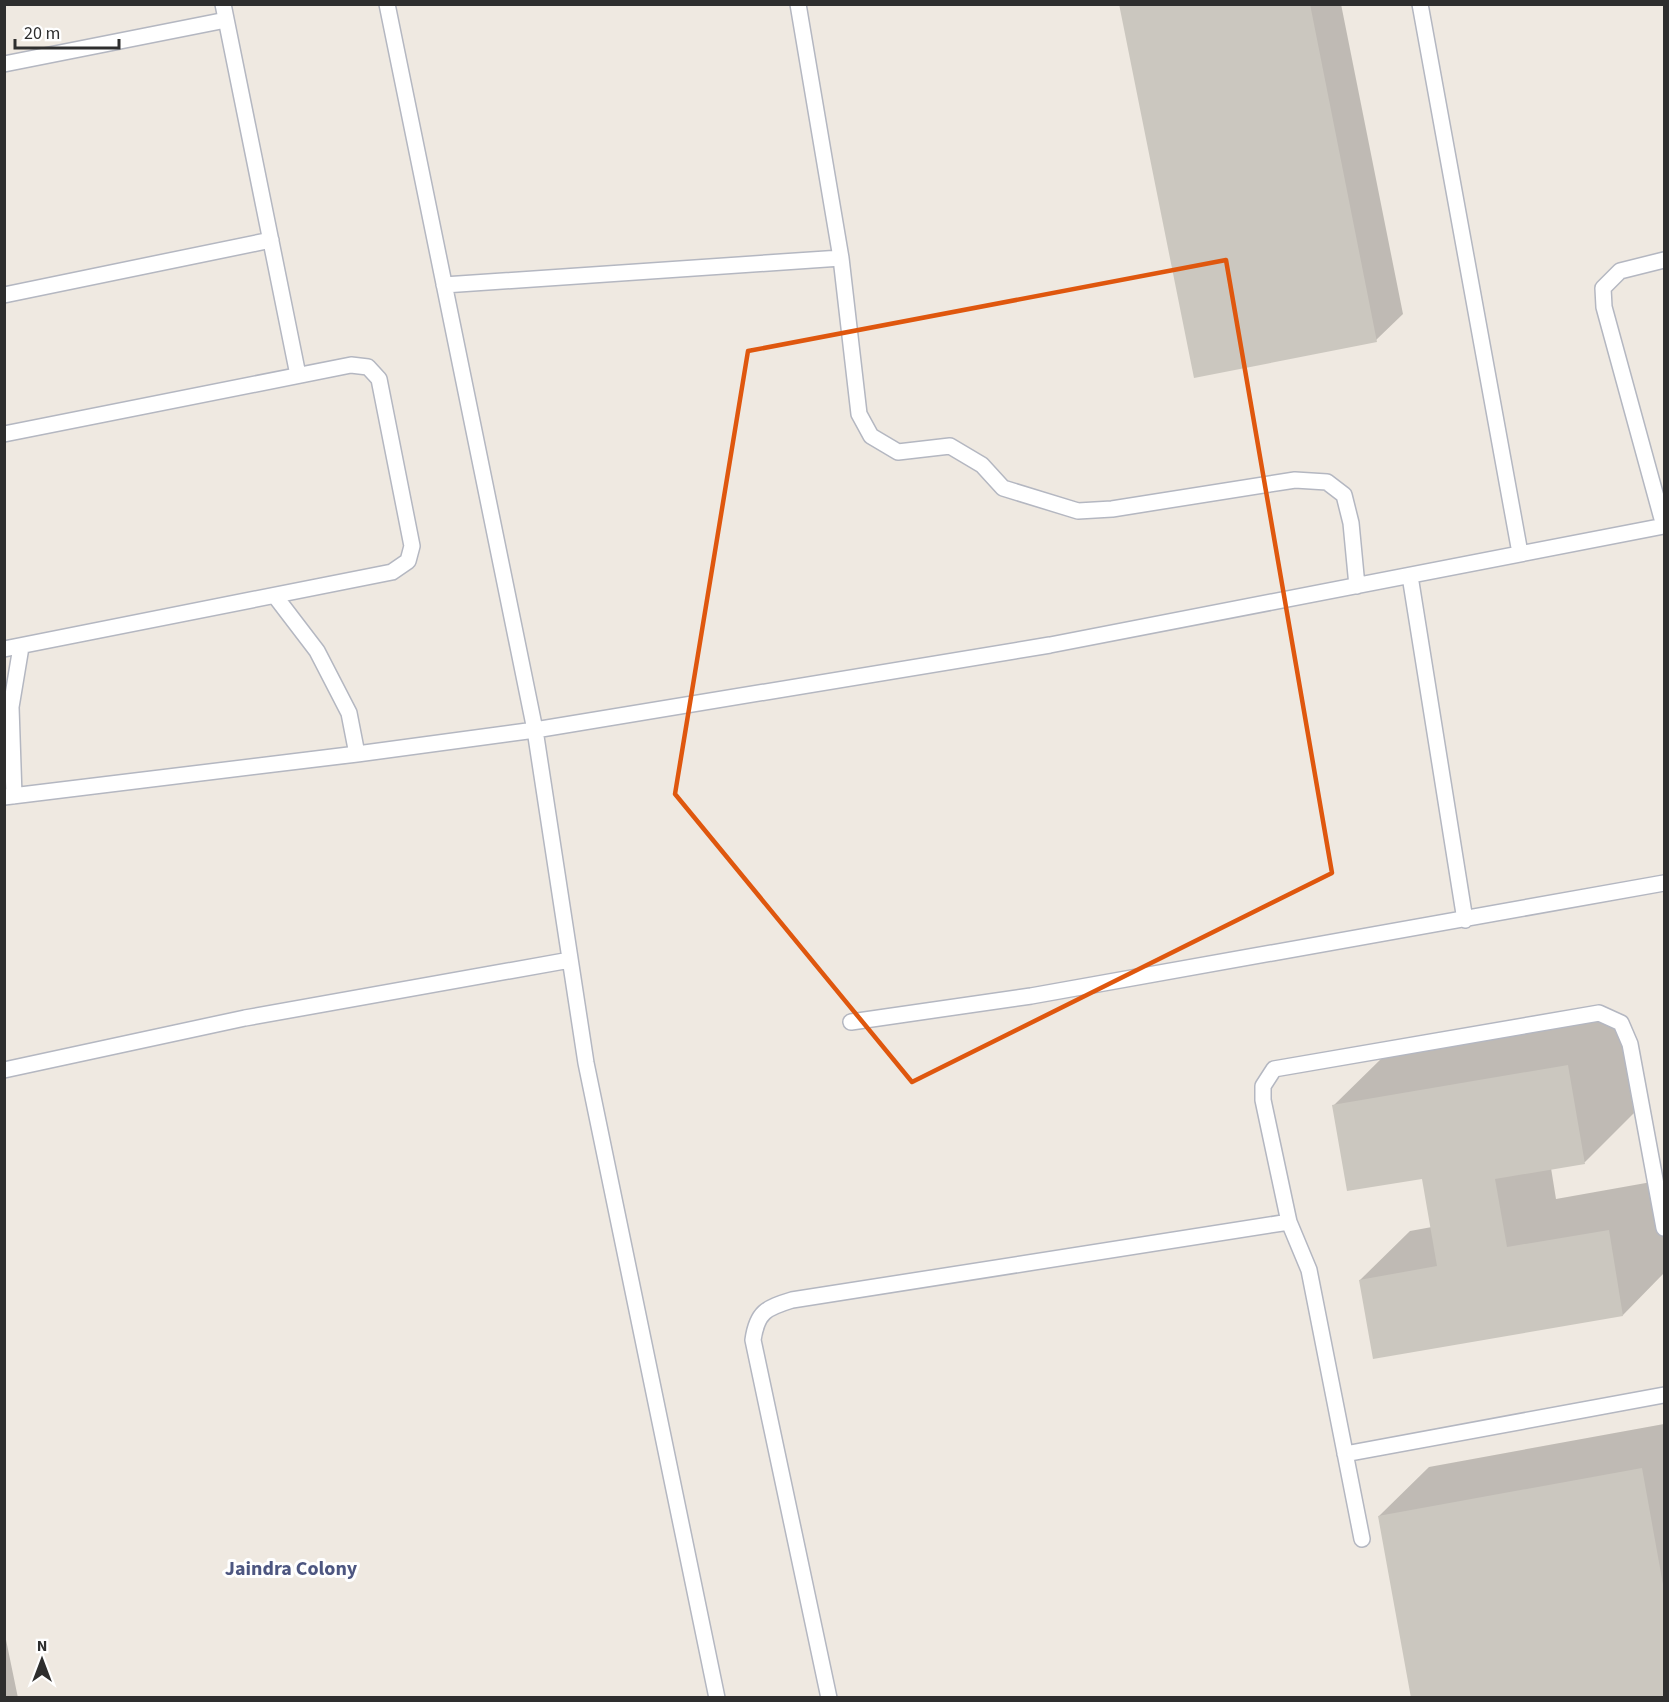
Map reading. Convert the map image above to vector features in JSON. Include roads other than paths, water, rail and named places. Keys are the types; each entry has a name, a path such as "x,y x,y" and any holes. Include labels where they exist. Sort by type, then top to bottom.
{"lane":[{"path":"223,4 298,375"},
{"path":"387,4 535,730 586,1063 717,1698"},
{"path":"798,4 841,258 859,414 871,436 898,452 950,446 982,465 1003,488 1078,511 1112,509 1295,480 1327,482 1344,495 1351,523 1357,586"},
{"path":"1420,4 1520,553"},
{"path":"4,64 226,20"},
{"path":"4,295 271,240"},
{"path":"444,285 841,258"},
{"path":"21,647 11,707 9,796 535,730 1050,645 1664,526 1604,307 1603,288 1620,271 1665,260"},
{"path":"4,434 351,365 368,367 380,379 412,546 408,561 392,572 4,649"},
{"path":"1410,576 1465,920"},
{"path":"275,597 317,651 349,713 357,754"},
{"path":"851,1022 1031,996 1665,883"},
{"path":"4,1070 245,1018 570,960"},
{"path":"1362,1539 1309,1270 1289,1222 1263,1100 1263,1086 1274,1069 1599,1013 1621,1023 1630,1044 1665,1228"},
{"path":"829,1698 753,1340 756,1322 770,1306 804,1298 1289,1222"},
{"path":"1345,1454 1665,1395"}],"district":[{"name":"Jaindra Colony","path":"291,1569"}]}
